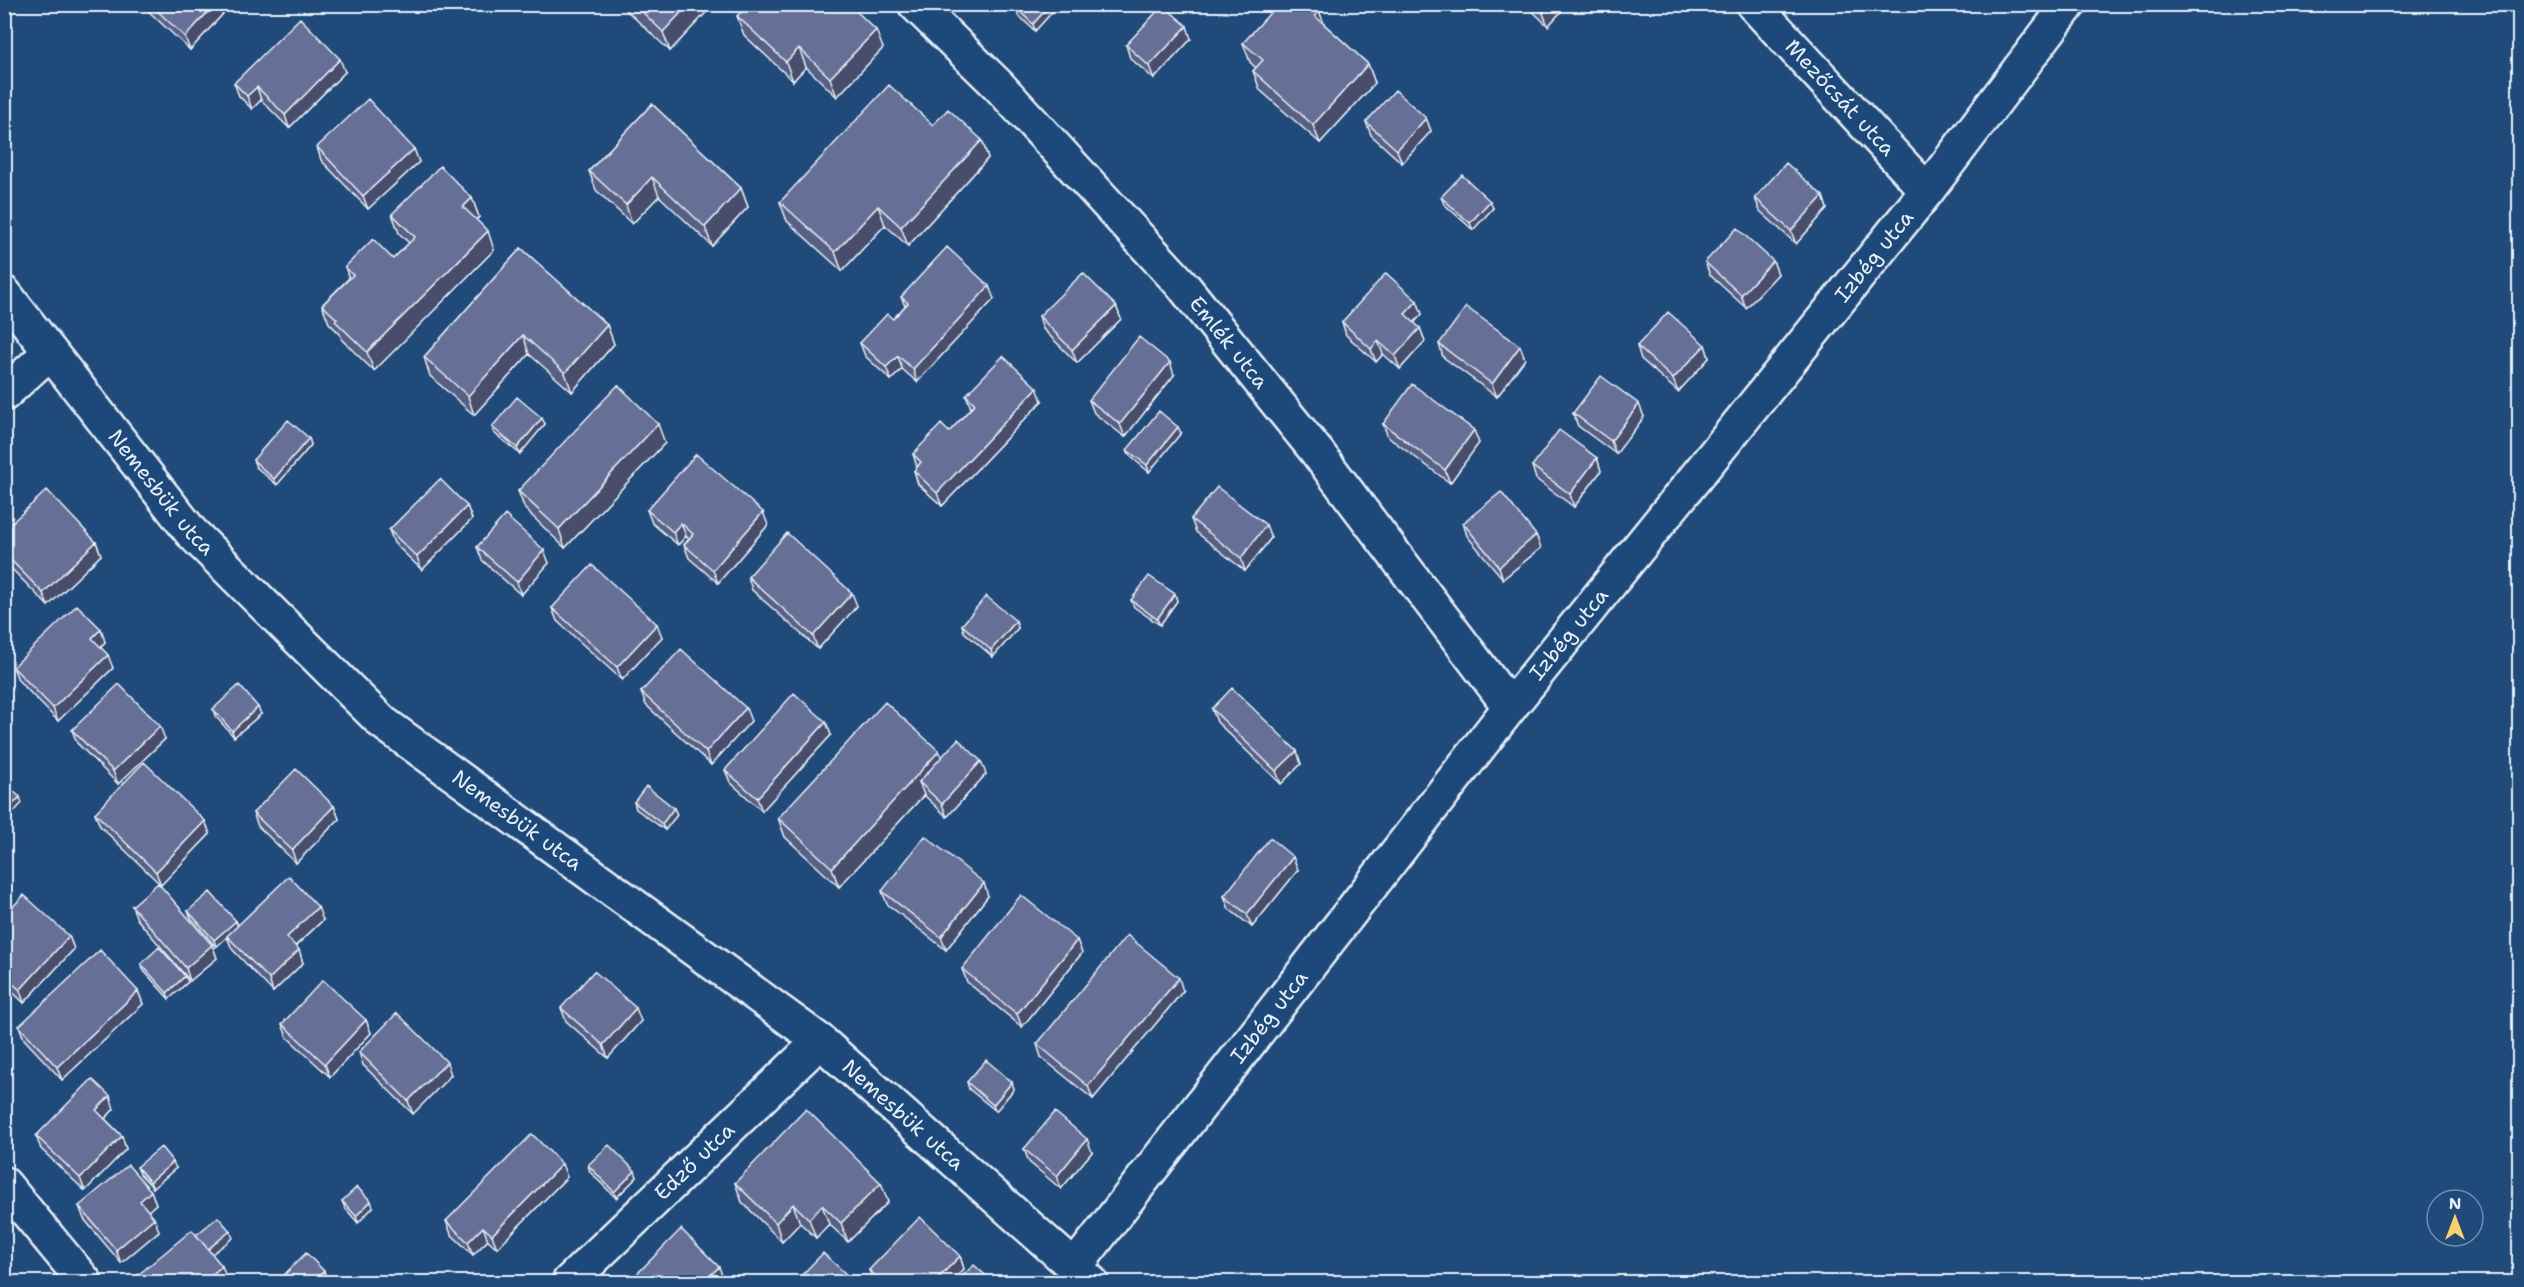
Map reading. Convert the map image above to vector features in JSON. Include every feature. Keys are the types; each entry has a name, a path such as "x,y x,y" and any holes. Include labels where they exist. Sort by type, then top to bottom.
{"street":[{"name":"Emlék utca","path":"915,4 998,85 1184,287 1317,452 1510,707"},
{"name":"Mezőcsát utca","path":"1752,4 1927,190"},
{"name":"Izbég utca","path":"1082,1275 1510,707 1927,190 2069,4"},
{"name":"Nemesbük utca","path":"4,293 191,532 382,722 820,1041 1082,1275"},
{"path":"4,393 50,352"},
{"name":"Edző utca","path":"569,1282 820,1041"},
{"path":"4,1184 85,1282"}],"building":[{"path":"150,4 215,4 185,37"},
{"path":"634,4 689,4 663,32"},
{"path":"748,4 849,4 876,30 830,78 799,48 786,62 737,16"},
{"path":"1019,4 1051,4 1033,24 1016,8"},
{"path":"1278,4 1312,4 1319,11 1315,16 1368,64 1313,125 1253,71 1263,60 1243,43"},
{"path":"1534,4 1551,4 1543,13"},
{"path":"1163,5 1187,26 1149,66 1126,45"},
{"path":"300,18 340,59 285,115 257,87 247,96 234,83"},
{"path":"889,85 933,125 948,109 982,140 901,227 878,206 835,252 780,202"},
{"path":"1395,90 1426,118 1397,150 1366,122"},
{"path":"368,99 414,149 363,196 317,147"},
{"path":"652,104 741,188 705,227 652,177 626,205 589,171"},
{"path":"1786,163 1823,196 1791,231 1755,198"},
{"path":"440,166 472,198 463,207 488,231 367,352 322,305 353,275 345,267 373,239 393,259 415,237 392,214"},
{"path":"1462,175 1490,201 1470,223 1441,197"},
{"path":"1737,228 1773,261 1741,295 1705,262"},
{"path":"947,247 989,286 913,369 898,356 886,367 860,343 887,314 893,319 908,303 901,297"},
{"path":"521,248 607,325 565,373 523,335 468,396 424,357"},
{"path":"1083,273 1116,306 1072,350 1039,316"},
{"path":"1386,273 1417,301 1405,314 1420,328 1395,356 1378,341 1371,349 1342,322"},
{"path":"1466,307 1520,346 1492,384 1439,344"},
{"path":"1668,312 1705,345 1673,379 1637,346"},
{"path":"1139,337 1170,362 1120,424 1089,400"},
{"path":"1003,356 1037,388 937,493 914,471 921,462 913,454 941,424 949,432 975,404 966,395"},
{"path":"1601,376 1639,404 1611,441 1573,413"},
{"path":"1412,384 1474,430 1445,470 1383,424"},
{"path":"618,385 658,424 559,529 518,491"},
{"path":"517,397 542,418 517,448 492,427"},
{"path":"1159,411 1178,427 1147,465 1127,450"},
{"path":"288,420 309,438 274,479 253,460"},
{"path":"1559,430 1597,458 1570,494 1532,466"},
{"path":"696,454 763,512 713,570 684,545 693,534 681,523 673,532 647,510"},
{"path":"440,479 467,506 417,557 389,530"},
{"path":"1217,487 1266,525 1241,558 1191,519"},
{"path":"47,490 96,542 43,593 4,553 4,530"},
{"path":"1501,492 1536,535 1499,567 1463,523"},
{"path":"505,515 544,550 517,582 477,547"},
{"path":"787,533 852,593 813,636 748,577"},
{"path":"592,565 657,624 617,667 552,608"},
{"path":"1149,576 1175,594 1157,619 1131,600"},
{"path":"986,596 1016,621 991,650 962,625"},
{"path":"77,605 101,629 92,638 108,655 53,708 13,667"},
{"path":"681,649 746,708 706,752 641,692"},
{"path":"119,684 160,726 113,771 72,730"},
{"path":"239,685 258,707 232,731 213,709"},
{"path":"1232,688 1297,751 1276,771 1212,709"},
{"path":"794,693 826,722 757,798 725,770"},
{"path":"885,702 939,751 832,868 778,818"},
{"path":"958,739 981,761 942,804 919,782"},
{"path":"144,762 205,821 156,872 95,813"},
{"path":"296,769 334,806 292,850 253,813"},
{"path":"4,783 20,797 4,813"},
{"path":"646,786 674,808 662,824 634,802"},
{"path":"925,836 984,883 941,937 882,891"},
{"path":"1270,838 1293,857 1247,914 1224,896"},
{"path":"289,876 318,907 287,937 299,950 269,979 227,936"},
{"path":"158,883 212,945 186,968 132,906"},
{"path":"210,892 236,921 214,940 188,911"},
{"path":"24,895 69,936 20,990 4,976 4,916"},
{"path":"1021,895 1077,940 1017,1014 962,969"},
{"path":"1127,935 1179,978 1088,1086 1037,1044"},
{"path":"159,947 185,976 167,993 141,964"},
{"path":"100,950 138,991 57,1067 19,1026"},
{"path":"594,971 636,1008 603,1045 561,1008"},
{"path":"323,980 366,1020 325,1064 282,1024"},
{"path":"397,1013 447,1062 408,1101 359,1052"},
{"path":"986,1060 1012,1082 993,1105 967,1082"},
{"path":"92,1079 110,1096 96,1110 122,1136 80,1178 36,1136"},
{"path":"806,1109 881,1183 841,1223 822,1205 809,1219 793,1204 776,1223 735,1183"},
{"path":"1055,1112 1087,1139 1057,1176 1024,1149"},
{"path":"532,1134 562,1164 492,1235 483,1227 468,1242 446,1221"},
{"path":"609,1145 635,1171 614,1192 588,1165"},
{"path":"161,1147 173,1162 150,1182 137,1167"},
{"path":"128,1165 151,1191 140,1201 154,1218 116,1250 79,1206"},
{"path":"357,1187 371,1201 356,1216 342,1201"},
{"path":"218,1217 230,1231 208,1249 196,1235"},
{"path":"920,1217 960,1256 934,1282 882,1282 869,1270"},
{"path":"681,1229 719,1267 703,1282 629,1282"},
{"path":"192,1230 222,1266 207,1279 210,1282 144,1282 138,1275"},
{"path":"306,1253 324,1271 318,1277 324,1282 277,1282"},
{"path":"823,1253 847,1275 840,1282 805,1282 800,1277"},
{"path":"974,1265 993,1282 956,1282"},
{"path":"12,1275 19,1282 4,1282"}]}
